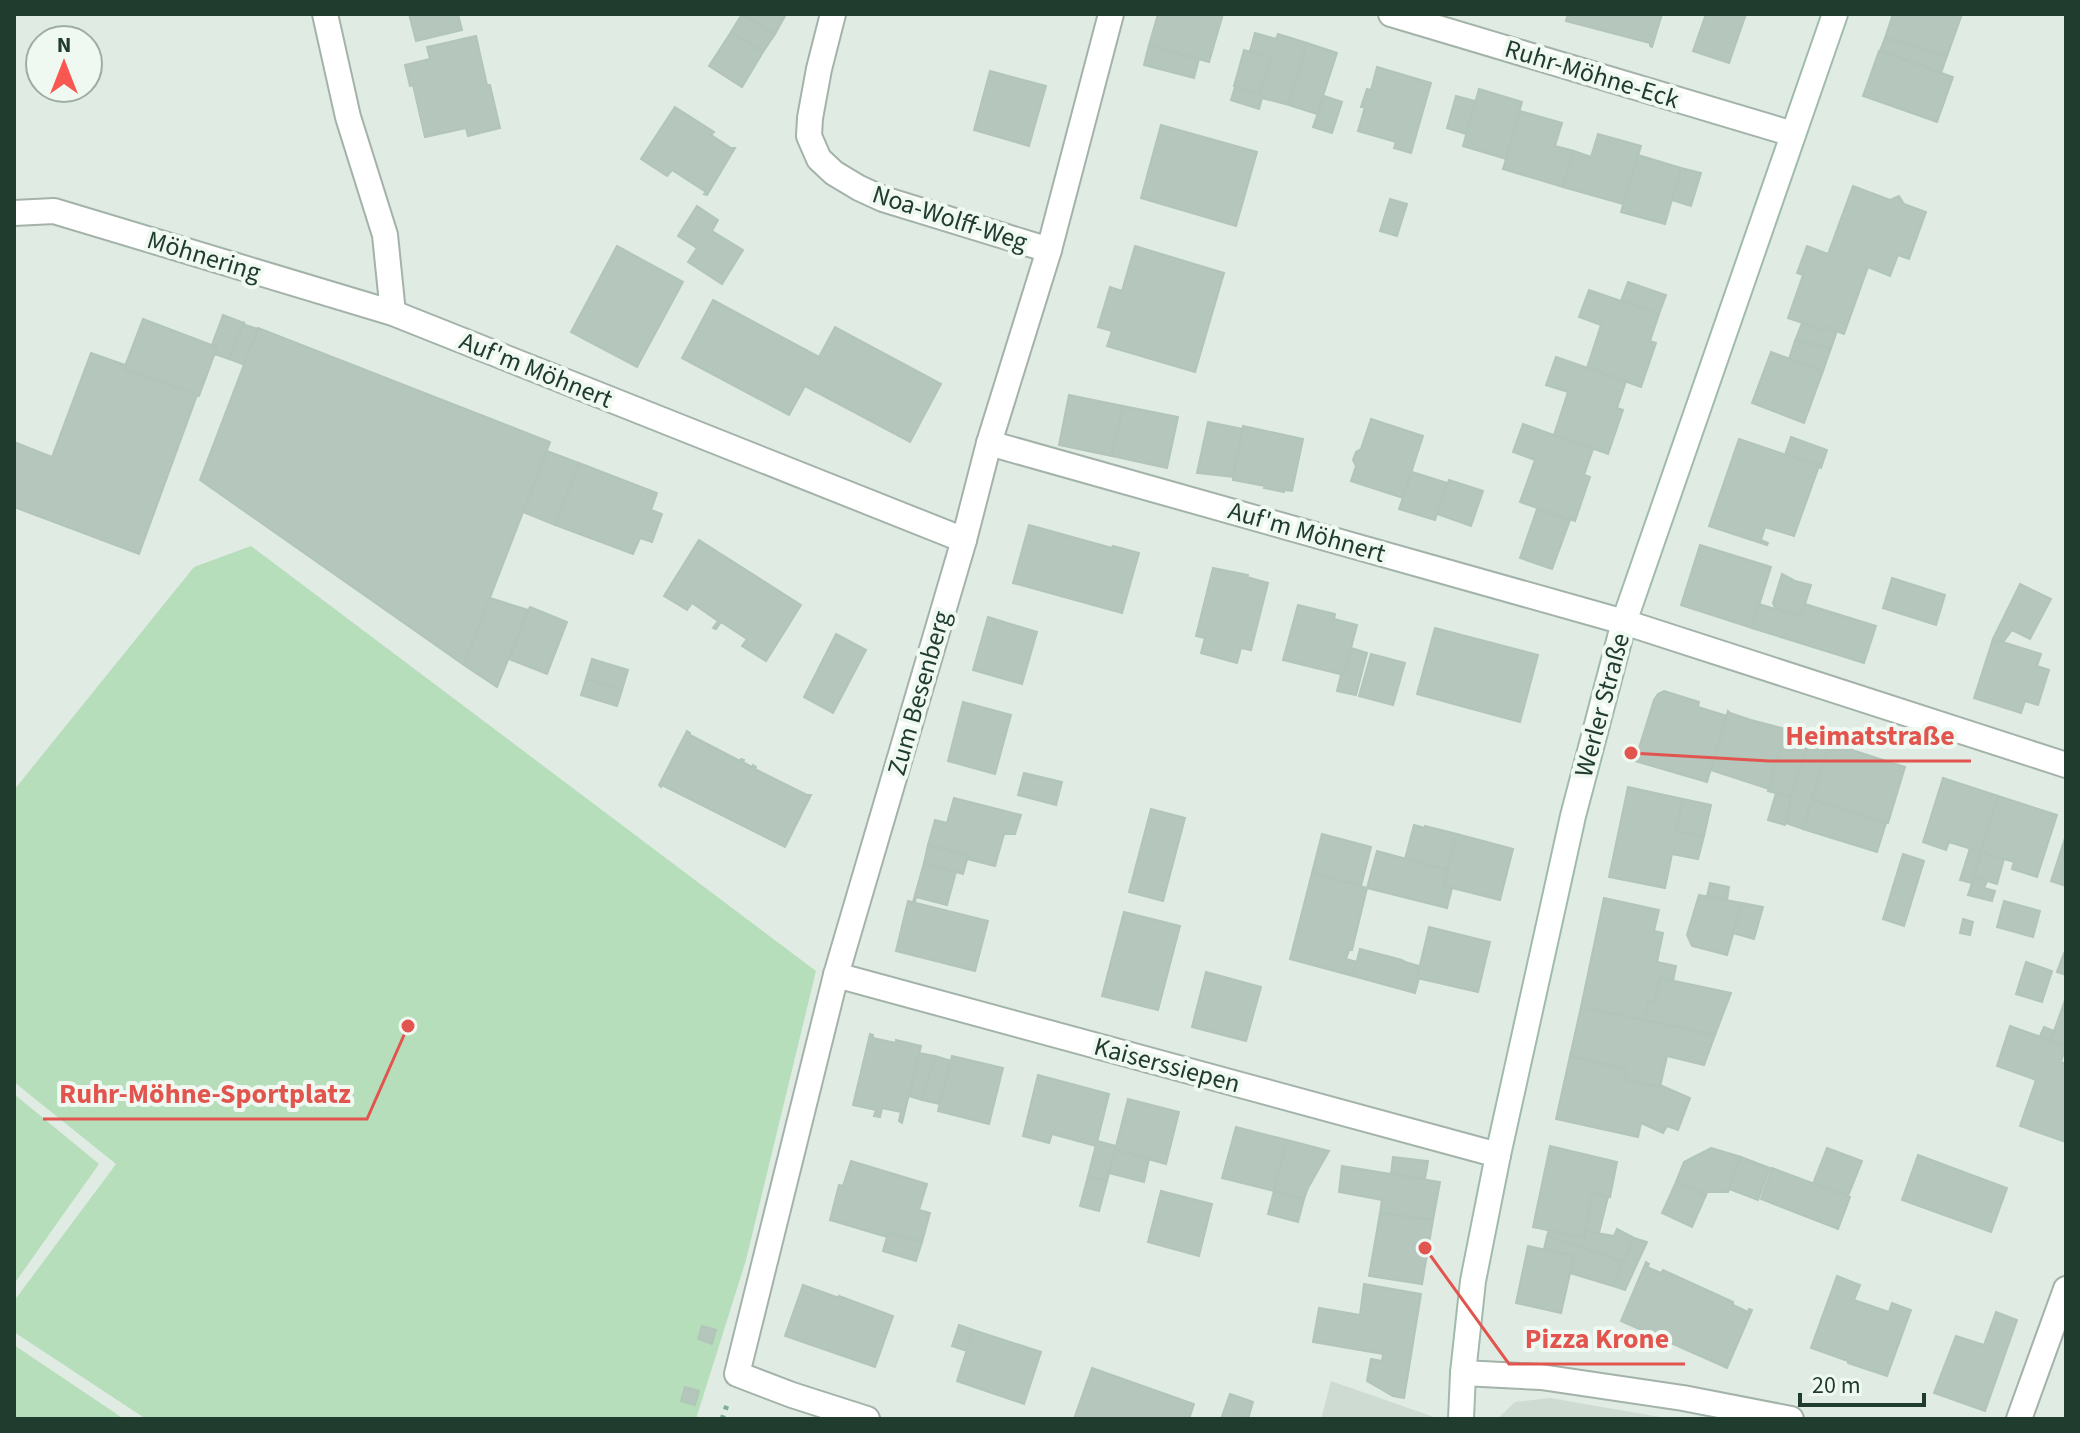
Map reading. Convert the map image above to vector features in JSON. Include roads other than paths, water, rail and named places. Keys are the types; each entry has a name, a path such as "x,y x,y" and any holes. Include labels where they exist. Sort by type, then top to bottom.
{"street":[{"path":"325,14 348,117 385,235 393,313"},
{"name":"Noa-Wolff-Weg","path":"833,14 810,118 809,136 819,159 834,173 883,199 1049,250"},
{"name":"Zum Besenberg","path":"867,1419 737,1374 836,975 964,540 989,443 1049,250 1111,14"},
{"name":"Ruhr-Möhne-Eck","path":"1392,14 1793,134"},
{"name":"Werler Straße","path":"1461,1419 1473,1281 1498,1155 1573,816 1624,622 1835,14"},
{"name":"Möhnering","path":"14,213 54,211 393,313"},
{"name":"Auf'm Möhnert","path":"393,313 964,540"},
{"name":"Auf'm Möhnert","path":"989,443 1624,622 2066,765"},
{"name":"Kaiserssiepen","path":"836,975 1498,1155"},
{"path":"2019,1419 2066,1289"},
{"path":"1463,1373 1541,1377 1683,1398 1791,1419"}],"place":[{"name":"Heimatstraße","path":"1631,753"},
{"name":"Ruhr-Möhne-Sportplatz","path":"408,1026"},
{"name":"Pizza Krone","path":"1425,1248"}]}
